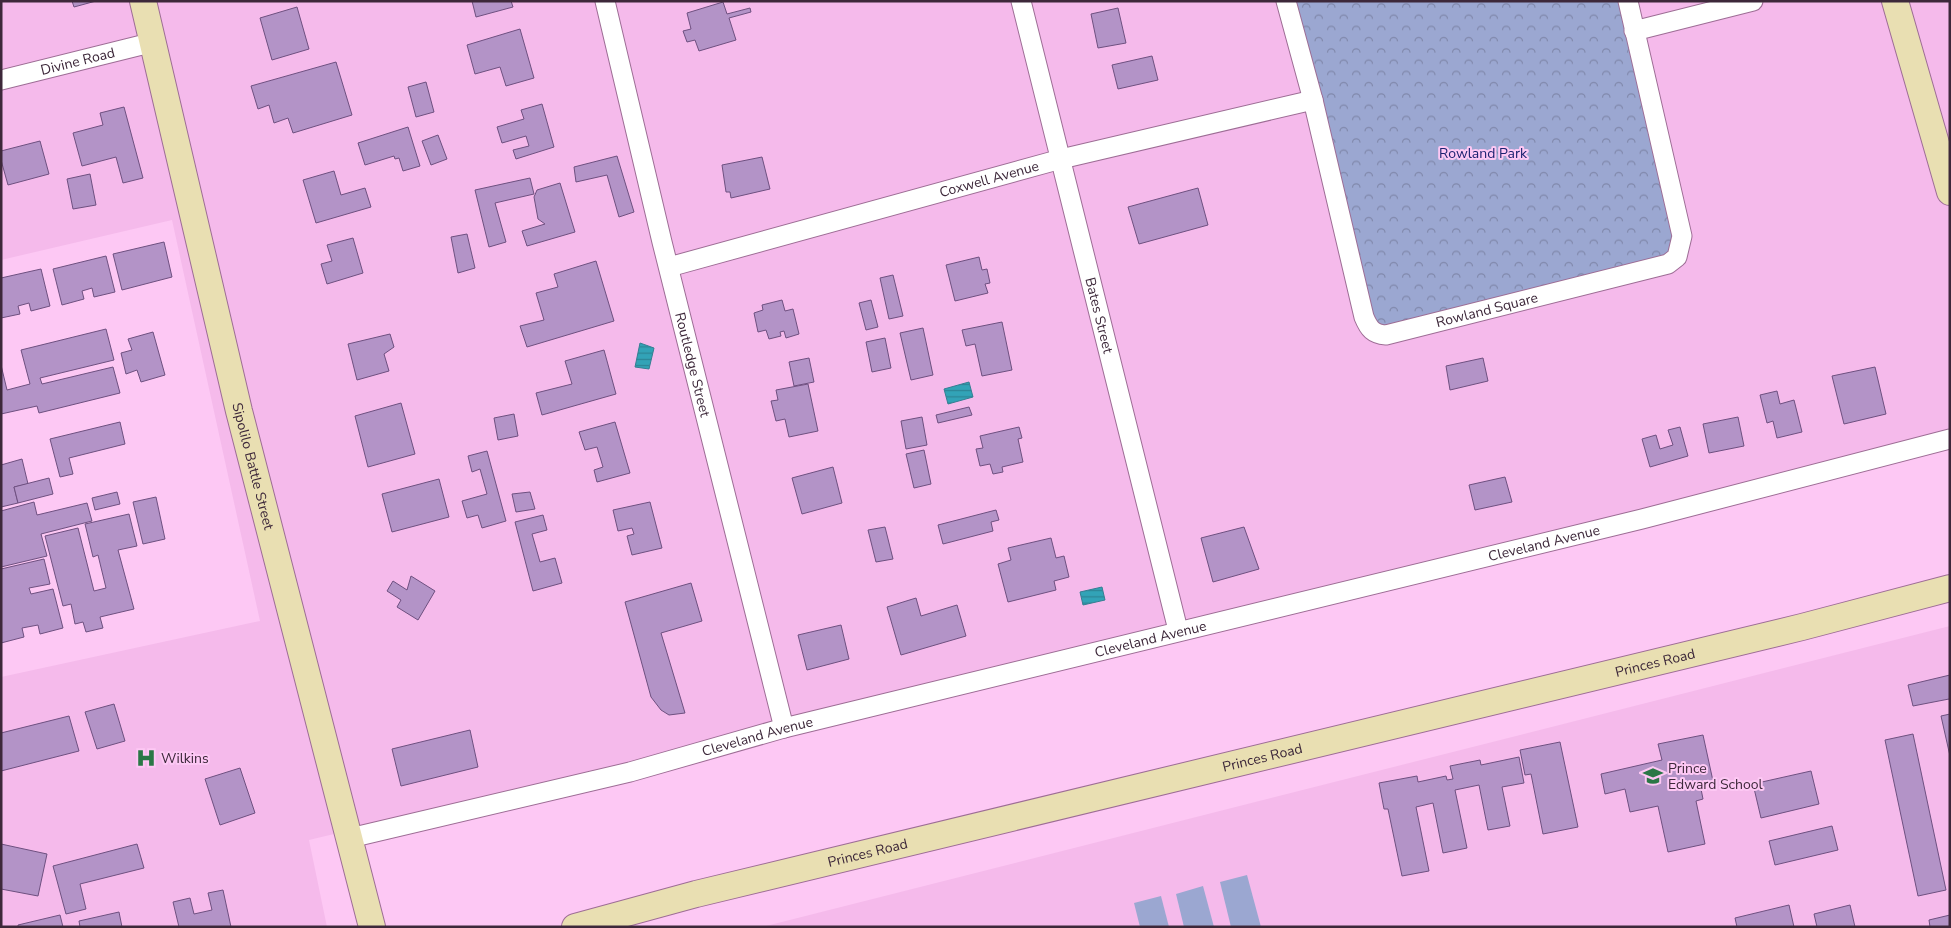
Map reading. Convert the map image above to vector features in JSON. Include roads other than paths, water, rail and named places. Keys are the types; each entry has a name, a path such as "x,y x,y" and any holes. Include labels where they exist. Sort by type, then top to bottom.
{"main road":[{"name":"Sipolilo Battle Street","path":"143,1 239,411 372,927"},
{"path":"1895,1 1950,192"},
{"name":"Princes Road","path":"575,927 705,892 1789,630 1950,588"}],"street":[{"name":"Routledge Street","path":"605,1 784,728"},
{"name":"Bates Street","path":"1021,1 1178,630"},
{"name":"Rowland Square","path":"1286,1 1313,100 1364,317 1369,329 1376,334 1386,335 1668,264 1677,257 1682,236 1628,1"},
{"path":"1634,31 1753,1"},
{"name":"Divine Road","path":"1,80 154,42"},
{"name":"Coxwell Avenue","path":"669,267 1061,159 1313,100"},
{"name":"Cleveland Avenue","path":"350,838 630,772 784,728 1178,630 1642,519 1950,439"}],"place":[{"name":"Wilkins","path":"146,758"},
{"name":"Prince Edward School","path":"1653,776"}],"park label":[{"name":"Rowland Park","path":"1483,153"}]}
